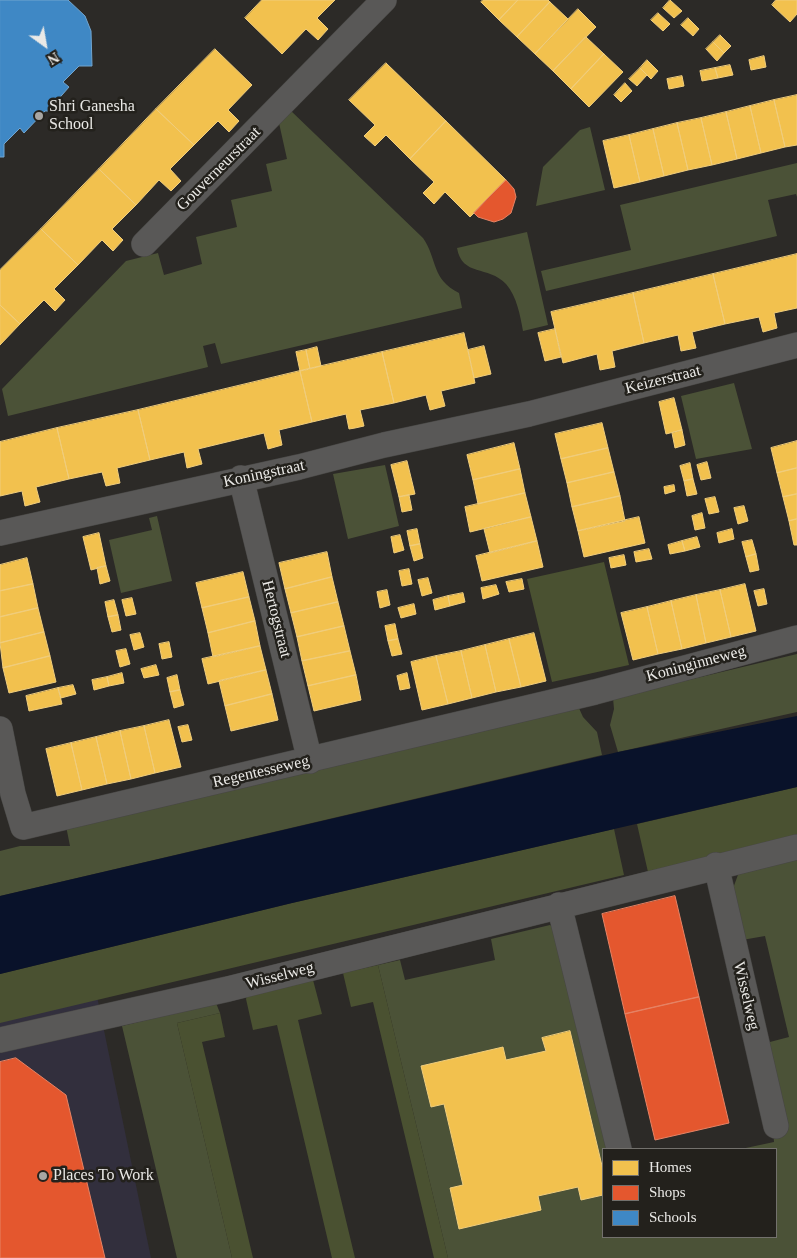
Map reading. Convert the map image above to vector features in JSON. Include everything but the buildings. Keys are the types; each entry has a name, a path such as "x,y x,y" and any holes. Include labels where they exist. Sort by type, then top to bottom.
{"street":[{"name":"Gouverneurstraat","path":"144,244 384,0"},
{"name":"Keizerstraat","path":"528,414 797,345"},
{"name":"Koningstraat","path":"0,533 528,414"},
{"name":"Hertogstraat","path":"241,478 310,760"},
{"name":"Koninginneweg","path":"595,692 797,638"},
{"name":"Regentesseweg","path":"0,729 13,794 23,827 595,692"},
{"name":"Wisselweg","path":"0,1040 228,989 797,847"},
{"name":"Wisselweg","path":"716,866 776,1126"},
{"path":"559,905 619,1148"}],"shaded area":[{"path":"93,977 151,1258 0,1258 0,997"}],"green space":[{"path":"289,109 423,238 439,275 450,288 459,293 462,308 221,364 215,343 203,346 208,367 8,416 2,389 126,261 158,253 164,275 202,264 196,237 237,227 231,200 272,191 266,164 287,159 279,123"},
{"path":"590,127 605,190 536,206 543,167 580,130"},
{"path":"797,163 797,197 796,194 768,200 777,236 546,291 541,271 631,250 620,205"},
{"path":"527,232 548,325 523,331 515,300 510,289 499,278 464,263 457,248"},
{"path":"734,383 752,449 696,459 681,396"},
{"path":"385,465 399,526 348,539 333,474"},
{"path":"157,516 172,581 121,593 109,540 152,530 149,518"},
{"path":"604,562 629,665 552,682 527,579"},
{"path":"797,654 797,712 618,752 610,725 614,709 613,698"},
{"path":"578,706 583,717 597,732 602,755 0,896 0,851 20,846 70,846 66,826"},
{"path":"797,787 797,837 648,872 637,824"},
{"path":"614,829 624,875 0,1023 0,974 292,903"},
{"path":"797,858 797,1258 448,1258 378,965 400,960 405,980 495,960 491,939 550,925 555,928 608,1148 602,1148 602,1238 777,1238 777,1148 746,1148 774,1142 766,1043 789,1037 765,936 742,940 731,894 739,872"},
{"path":"378,965 448,1258 434,1258 373,1002 351,1007 343,973"},
{"path":"313,980 322,1014 298,1020 355,1258 332,1258 277,1025 253,1030 246,999 247,996"},
{"path":"216,1003 220,1013 177,1023 232,1258 177,1258 122,1026"},
{"path":"220,1013 225,1037 202,1042 253,1258 232,1258 177,1023"}],"water":[{"path":"797,716 797,787 292,903 0,974 0,896 618,752"}],"place":[{"name":"Shri Ganesha School","path":"39,116"},
{"name":"Places To Work","path":"43,1176"}]}
